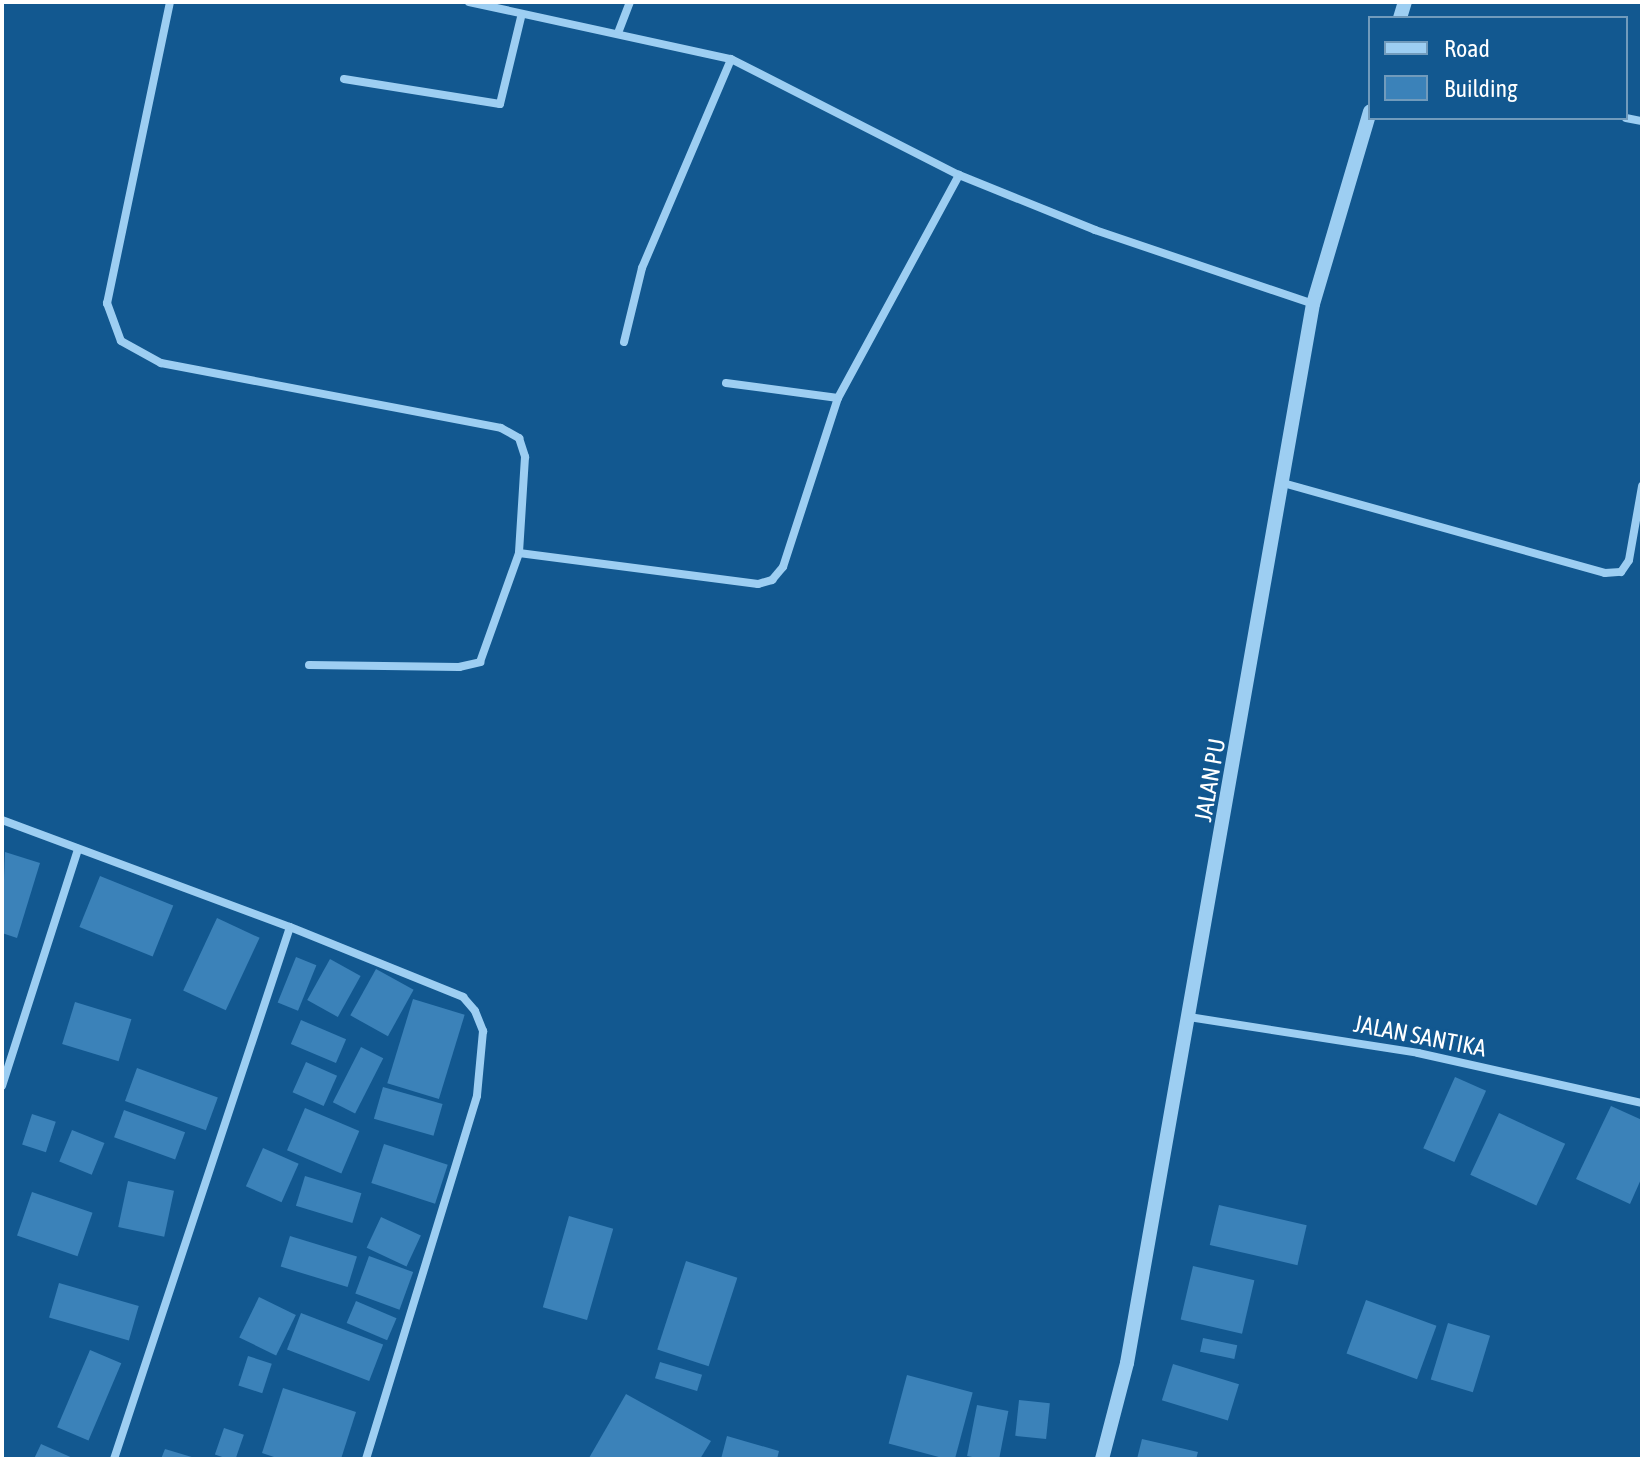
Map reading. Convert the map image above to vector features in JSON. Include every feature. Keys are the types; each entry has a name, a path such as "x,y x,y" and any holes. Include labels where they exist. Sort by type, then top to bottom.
{"street":[{"path":"170,2 107,303 121,341 161,363 501,428 519,438 525,457 519,553 480,662 459,667 309,665"},
{"path":"469,2 521,17 618,33 731,59 959,175 1095,230 1313,304"},
{"path":"618,33 630,2"},
{"path":"344,79 500,104 521,17"},
{"path":"624,342 642,268 731,59"},
{"name":"JALAN PU","path":"1102,1459 1127,1363 1313,304 1368,118"},
{"path":"519,553 758,584 772,580 783,567 838,398 959,175"},
{"path":"726,383 838,398"},
{"path":"1283,483 1605,573 1621,572 1629,560 1642,486"},
{"path":"2,820 290,927 463,997 483,1031 477,1096 366,1459"},
{"path":"2,1086 78,849"},
{"path":"114,1459 290,927"},
{"name":"JALAN SANTIKA","path":"1189,1017 1418,1053 1642,1103"}],"building":[{"path":"5,852 40,863 17,938 2,933"},
{"path":"100,876 173,906 153,957 79,927"},
{"path":"217,918 260,938 226,1010 183,991"},
{"path":"296,957 316,965 298,1011 278,1002"},
{"path":"330,959 361,976 338,1017 307,1000"},
{"path":"376,969 414,990 388,1036 350,1015"},
{"path":"413,999 465,1015 439,1099 387,1083"},
{"path":"75,1002 131,1019 119,1061 62,1044"},
{"path":"301,1020 346,1039 336,1063 291,1044"},
{"path":"361,1047 383,1058 355,1114 333,1102"},
{"path":"306,1062 337,1076 324,1106 293,1092"},
{"path":"137,1068 218,1097 206,1130 125,1101"},
{"path":"1455,1077 1486,1091 1454,1162 1423,1148"},
{"path":"383,1087 443,1104 434,1136 374,1119"},
{"path":"1611,1106 1642,1120 1642,1177 1630,1204 1576,1179"},
{"path":"305,1108 359,1131 341,1173 287,1150"},
{"path":"124,1110 185,1132 175,1159 114,1137"},
{"path":"1499,1113 1565,1144 1536,1205 1470,1175"},
{"path":"32,1114 56,1122 46,1152 22,1144"},
{"path":"72,1130 104,1143 92,1175 59,1162"},
{"path":"384,1144 448,1165 435,1204 371,1183"},
{"path":"263,1148 299,1164 282,1202 246,1186"},
{"path":"305,1176 361,1193 352,1223 296,1206"},
{"path":"128,1181 174,1191 164,1237 118,1227"},
{"path":"32,1192 93,1213 78,1256 17,1235"},
{"path":"1219,1205 1307,1225 1297,1265 1210,1245"},
{"path":"569,1216 613,1229 587,1320 543,1307"},
{"path":"381,1217 421,1236 407,1266 367,1248"},
{"path":"290,1236 357,1256 348,1287 281,1267"},
{"path":"369,1256 413,1272 399,1310 355,1294"},
{"path":"686,1261 737,1278 709,1366 657,1349"},
{"path":"1193,1266 1254,1280 1242,1334 1181,1320"},
{"path":"59,1283 139,1306 129,1340 49,1318"},
{"path":"259,1297 296,1315 276,1355 239,1337"},
{"path":"1366,1300 1436,1326 1417,1379 1347,1354"},
{"path":"356,1301 397,1318 387,1340 347,1323"},
{"path":"301,1313 383,1345 369,1381 287,1349"},
{"path":"1448,1323 1490,1336 1473,1392 1431,1379"},
{"path":"1203,1338 1237,1345 1234,1359 1200,1352"},
{"path":"90,1350 121,1363 88,1441 57,1427"},
{"path":"248,1356 272,1364 262,1393 238,1385"},
{"path":"660,1362 702,1375 697,1391 655,1378"},
{"path":"1173,1364 1239,1384 1228,1421 1162,1400"},
{"path":"907,1375 973,1393 955,1459 889,1444"},
{"path":"283,1388 356,1412 341,1459 280,1459 262,1453"},
{"path":"626,1394 711,1441 700,1459 589,1458"},
{"path":"1019,1400 1050,1403 1046,1439 1015,1436"},
{"path":"977,1405 1008,1411 999,1459 967,1456"},
{"path":"224,1428 244,1435 236,1459 215,1454"},
{"path":"727,1436 779,1451 777,1459 721,1459"},
{"path":"1142,1439 1198,1452 1196,1459 1137,1459"},
{"path":"41,1444 75,1459 34,1459"},
{"path":"165,1449 195,1458 195,1459 161,1459"}]}
